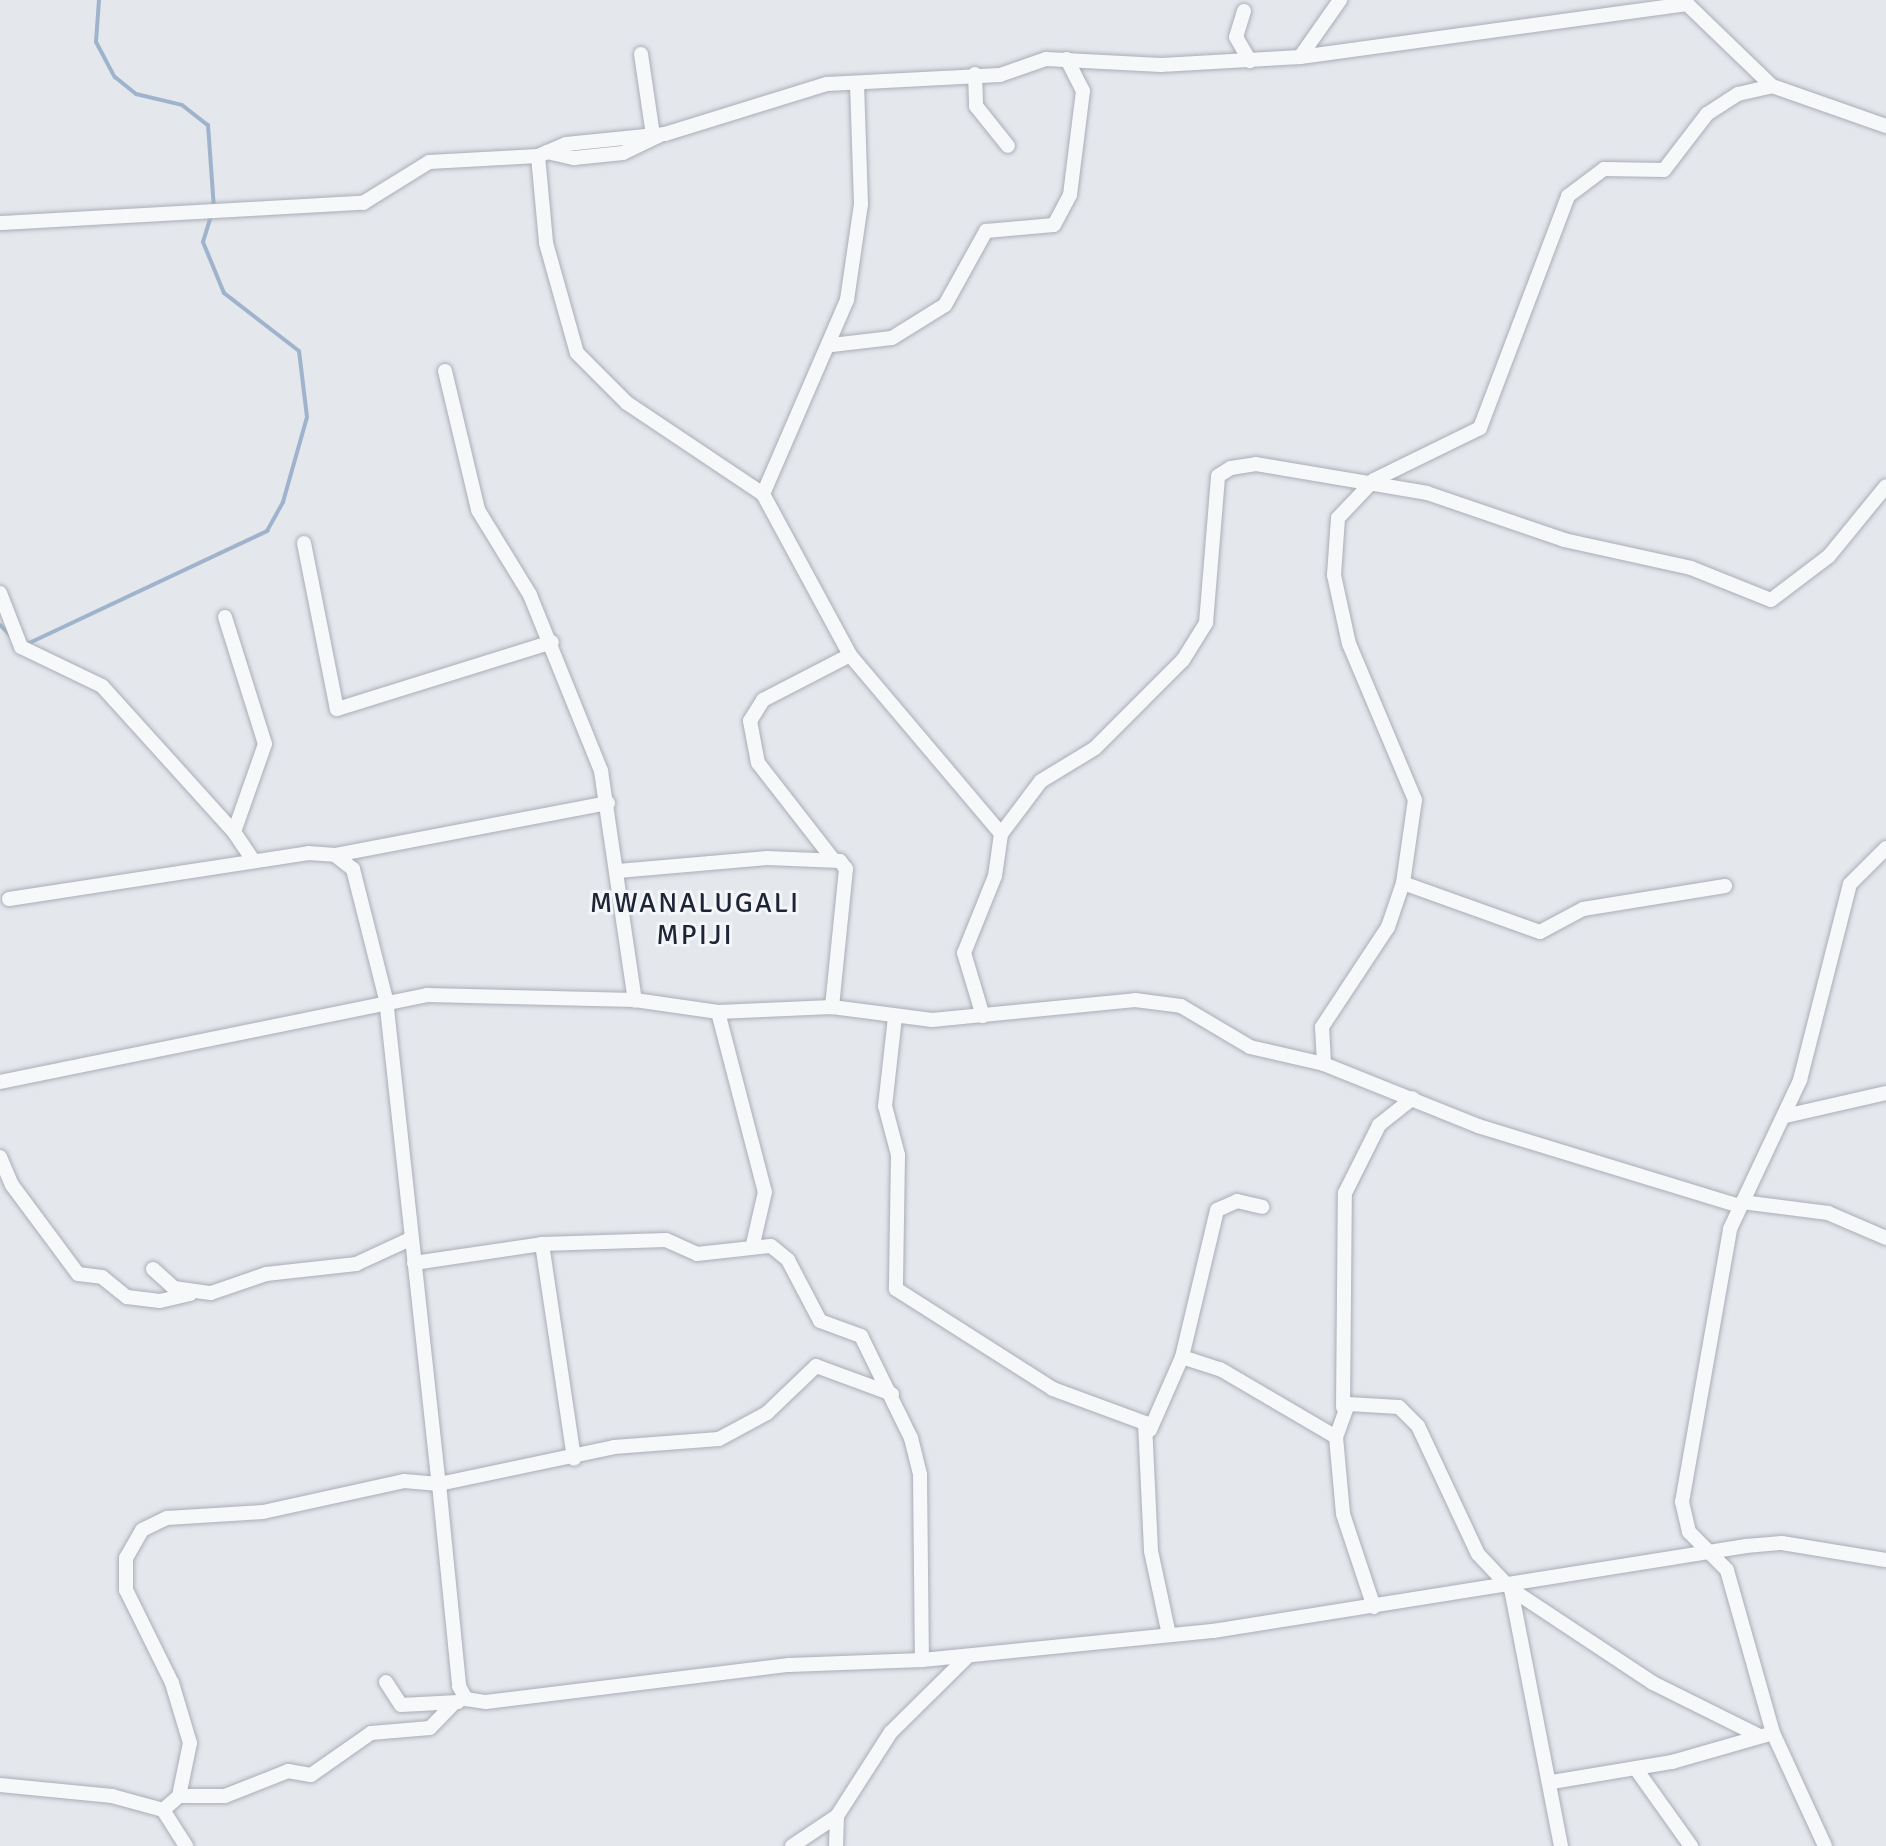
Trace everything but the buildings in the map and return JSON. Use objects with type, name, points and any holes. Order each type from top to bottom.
[{"type":"street","points":[[1300,57],[1340,0]]},
{"type":"street","points":[[0,223],[363,203],[429,162],[542,154],[574,158],[623,153],[656,135],[813,87],[975,74],[1067,59],[1250,61],[1300,57],[1687,2],[1772,86],[1886,126]]},
{"type":"street","points":[[1244,11],[1236,37],[1250,61]]},
{"type":"street","points":[[641,54],[656,135]]},
{"type":"street","points":[[832,345],[892,338],[945,305],[986,231],[1054,225],[1070,195],[1083,91],[1067,59]]},
{"type":"street","points":[[975,74],[976,106],[1008,146]]},
{"type":"street","points":[[763,494],[772,459],[832,345],[858,249],[857,85]]},
{"type":"street","points":[[1324,1064],[1322,1027],[1388,927],[1403,883],[1415,800],[1358,670],[1334,575],[1338,518],[1374,480],[1480,428],[1559,211],[1576,188],[1604,169],[1664,170],[1707,114],[1738,94],[1772,86]]},
{"type":"street","points":[[542,154],[546,243],[577,353],[618,396],[763,494],[850,655],[1001,834]]},
{"type":"street","points":[[445,371],[478,510],[552,642],[608,803],[635,1000]]},
{"type":"street","points":[[983,1016],[964,953],[995,876],[1001,834],[1041,781],[1095,748],[1191,648],[1206,623],[1218,476],[1256,464],[1374,480],[1564,540],[1691,568],[1771,600],[1829,556],[1886,486]]},
{"type":"street","points":[[304,543],[337,709],[552,642]]},
{"type":"street","points":[[0,593],[21,647],[102,686],[234,832],[252,859]]},
{"type":"street","points":[[225,617],[265,744],[234,832]]},
{"type":"street","points":[[832,1007],[846,869],[832,858],[769,782],[750,721],[763,700],[850,655]]},
{"type":"street","points":[[9,899],[252,859],[335,855],[608,803]]},
{"type":"street","points":[[1825,1846],[1766,1735],[1727,1570],[1689,1532],[1682,1502],[1741,1204],[1785,1116],[1850,884],[1886,848]]},
{"type":"street","points":[[335,855],[357,875],[386,999],[460,1702]]},
{"type":"street","points":[[618,871],[832,858]]},
{"type":"street","points":[[1403,883],[1540,932],[1583,909],[1725,886]]},
{"type":"street","points":[[0,1082],[386,999],[635,1000],[718,1012],[832,1007],[895,1017],[983,1016],[1085,1002],[1181,1006],[1250,1047],[1324,1064],[1478,1126],[1741,1204],[1828,1213],[1886,1238]]},
{"type":"street","points":[[718,1012],[765,1192],[753,1244]]},
{"type":"street","points":[[895,1017],[885,1106],[898,1155],[896,1289],[1053,1389],[1150,1430]]},
{"type":"street","points":[[1785,1116],[1886,1093]]},
{"type":"street","points":[[1374,1607],[1343,1514],[1336,1437],[1343,1407],[1338,1316],[1345,1193],[1379,1125],[1413,1098]]},
{"type":"street","points":[[0,1157],[12,1185],[82,1277],[102,1277],[120,1295],[147,1301],[190,1294],[266,1274],[335,1270],[410,1239]]},
{"type":"street","points":[[1169,1635],[1151,1551],[1150,1430],[1182,1357],[1217,1210],[1237,1201],[1262,1207]]},
{"type":"street","points":[[414,1263],[542,1244],[666,1240],[697,1254],[753,1244],[771,1246],[788,1260],[820,1321],[861,1336],[892,1394],[920,1475],[922,1660]]},
{"type":"street","points":[[542,1244],[574,1459]]},
{"type":"street","points":[[153,1269],[190,1294]]},
{"type":"street","points":[[1182,1357],[1220,1369],[1336,1437]]},
{"type":"street","points":[[163,1810],[179,1796],[190,1743],[172,1683],[126,1590],[126,1558],[142,1530],[167,1518],[263,1512],[404,1481],[439,1484],[646,1442],[719,1439],[757,1421],[816,1366],[892,1394]]},
{"type":"street","points":[[1343,1407],[1387,1404],[1409,1415],[1478,1554],[1511,1589],[1653,1683],[1766,1735]]},
{"type":"street","points":[[386,1682],[401,1705],[460,1702],[672,1684],[789,1665],[922,1660],[1169,1635],[1511,1589],[1706,1552],[1782,1543],[1886,1560]]},
{"type":"street","points":[[1511,1589],[1552,1782],[1561,1846]]},
{"type":"street","points":[[792,1846],[837,1816],[912,1705],[968,1656]]},
{"type":"street","points":[[179,1796],[225,1796],[288,1771],[311,1775],[371,1733],[430,1728],[460,1702]]},
{"type":"street","points":[[1552,1782],[1636,1769],[1766,1735]]},
{"type":"street","points":[[1636,1769],[1691,1846]]},
{"type":"street","points":[[0,1785],[112,1796],[163,1810],[186,1846]]},
{"type":"street","points":[[836,1846],[837,1816]]},
{"type":"waterway","points":[[99,0],[96,42],[115,77],[136,94],[182,105],[208,125],[214,208]]},
{"type":"waterway","points":[[25,645],[267,531],[283,502],[307,417],[299,351],[224,293],[203,242],[211,216]]},
{"type":"waterway","points":[[0,625],[10,635]]},
{"type":"district","name":"MWANALUGALI MPIJI","points":[[695,919]]}]
